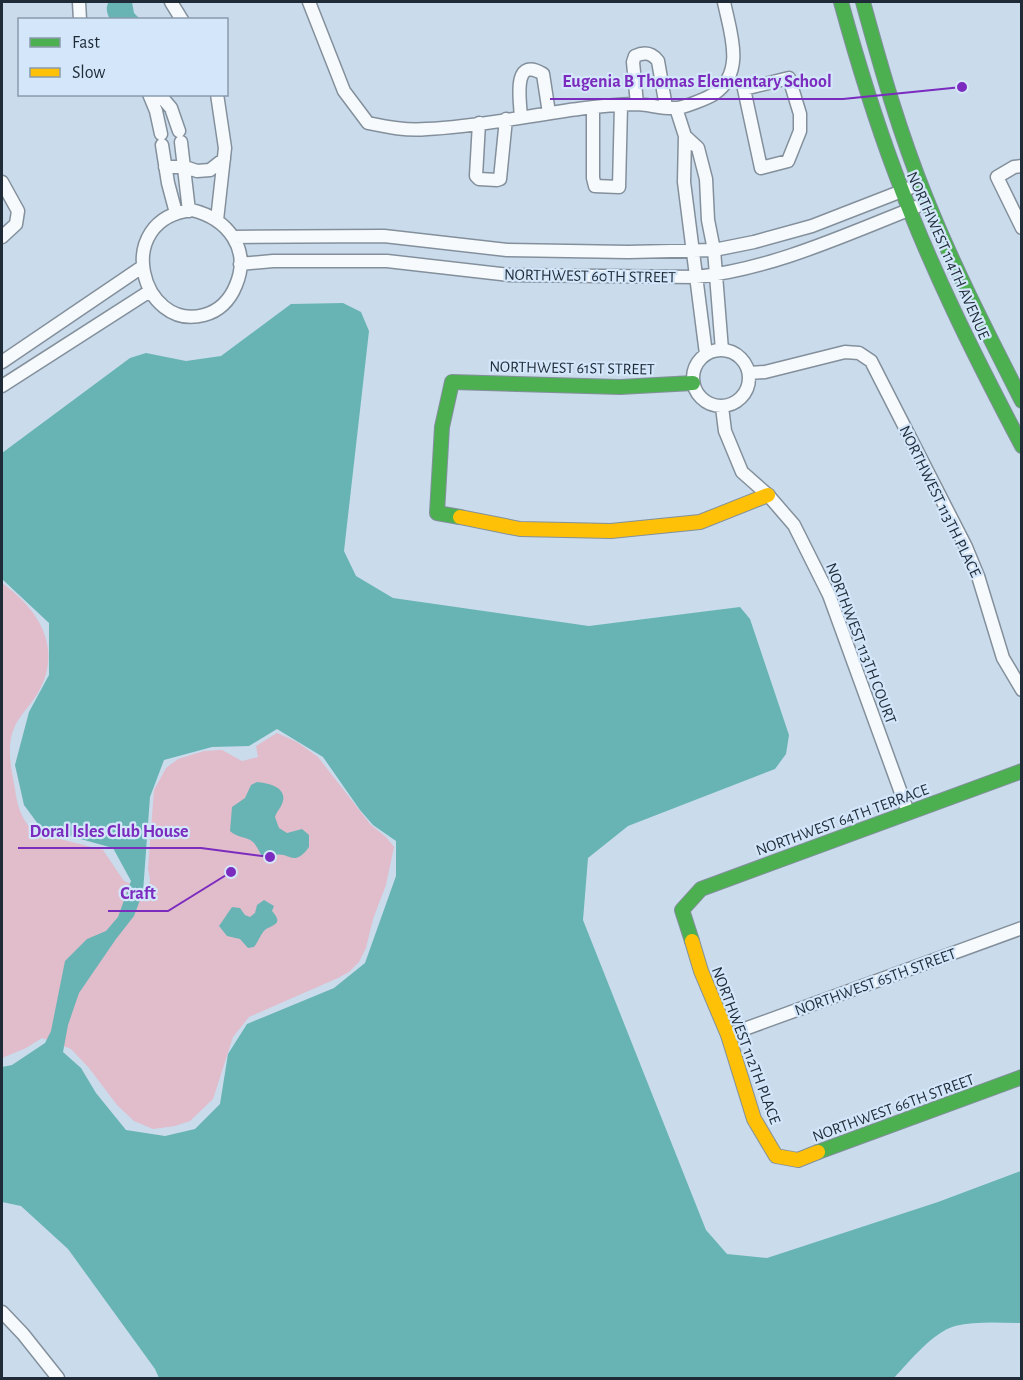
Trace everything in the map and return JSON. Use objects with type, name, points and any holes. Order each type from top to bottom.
[{"type":"street","points":[[79,2],[80,18]]},
{"type":"street","points":[[171,2],[181,18]]},
{"type":"street","points":[[309,2],[344,91],[368,123],[392,128],[424,130],[621,105],[637,104],[671,108],[714,94],[724,85],[733,70],[734,52],[723,2]]},
{"type":"street","name":"NORTHWEST 114TH AVENUE","points":[[841,2],[861,74],[908,210],[956,317],[1022,446]]},
{"type":"street","name":"NORTHWEST 114TH AVENUE","points":[[864,2],[883,72],[928,202],[970,297],[1022,401]]},
{"type":"street","points":[[637,104],[634,56],[647,52],[658,61],[671,108],[685,136],[698,148],[706,179],[708,220],[714,250],[722,350]]},
{"type":"street","points":[[521,117],[518,87],[524,72],[530,70],[538,70],[543,74],[549,113]]},
{"type":"street","points":[[724,85],[744,89],[789,78],[800,114],[800,131],[788,161],[761,168],[744,89]]},
{"type":"street","points":[[150,96],[156,111],[162,139],[165,167],[182,212]]},
{"type":"street","points":[[161,96],[171,108],[180,136],[185,167],[182,212]]},
{"type":"street","points":[[217,96],[225,148],[217,220]]},
{"type":"street","points":[[593,108],[595,186],[619,187],[621,105]]},
{"type":"street","points":[[479,123],[476,176],[479,179],[497,180],[500,179],[506,119]]},
{"type":"street","points":[[685,136],[684,182],[705,354]]},
{"type":"street","points":[[886,149],[903,159],[912,160]]},
{"type":"street","points":[[165,167],[185,167],[197,171],[210,170],[224,159]]},
{"type":"street","points":[[1022,166],[1014,167],[997,177],[1022,228]]},
{"type":"street","points":[[2,182],[18,211],[16,224],[2,237]]},
{"type":"street","name":"NORTHWEST 60TH STREET","points":[[233,237],[384,236],[507,250],[693,252],[754,242],[795,230],[921,184]]},
{"type":"street","name":"NORTHWEST 60TH STREET","points":[[240,264],[273,261],[387,261],[510,275],[696,277],[716,275],[786,257],[928,202]]},
{"type":"street","points":[[182,212],[209,214],[217,220],[233,237],[240,264],[238,279],[232,294],[221,307],[210,314],[198,317],[185,316],[168,310],[150,291],[142,267],[146,242],[153,230],[164,219],[182,212]]},
{"type":"street","points":[[795,230],[802,251]]},
{"type":"street","points":[[2,362],[142,267]]},
{"type":"street","points":[[2,386],[150,291]]},
{"type":"street","points":[[722,350],[740,357],[746,364],[749,382],[746,392],[740,399],[732,405],[722,407],[714,406],[700,398],[693,383],[695,366],[705,354],[722,350]]},
{"type":"street","name":"NORTHWEST 113TH PLACE","points":[[749,373],[765,372],[845,352],[859,353],[871,361],[966,547],[978,576],[1003,657],[1022,690]]},
{"type":"street","name":"NORTHWEST 61ST STREET","points":[[693,383],[621,387],[452,382],[442,428],[436,513],[520,529],[611,531],[700,522],[768,495]]},
{"type":"street","name":"NORTHWEST 113TH COURT","points":[[722,407],[725,431],[742,472],[768,495],[794,525],[829,595],[908,812]]},
{"type":"street","name":"NORTHWEST 64TH TERRACE","points":[[682,910],[701,889],[1022,771]]},
{"type":"street","name":"NORTHWEST 112TH PLACE","points":[[682,910],[700,971],[728,1035],[754,1119],[776,1156]]},
{"type":"street","name":"NORTHWEST 65TH STREET","points":[[728,1035],[1022,928]]},
{"type":"street","name":"NORTHWEST 66TH STREET","points":[[776,1156],[798,1160],[1022,1077]]},
{"type":"street","points":[[2,1312],[58,1378]]},
{"type":"shaded area","points":[[109,2],[132,2],[134,13],[139,18],[110,18],[107,6]]},
{"type":"shaded area","points":[[343,303],[361,312],[369,331],[344,551],[356,576],[393,598],[589,626],[740,607],[750,619],[789,735],[786,754],[775,769],[628,826],[588,858],[583,920],[706,1230],[727,1254],[767,1258],[938,1202],[1021,1171],[1021,1323],[971,1323],[947,1329],[922,1348],[894,1378],[159,1378],[155,1369],[68,1249],[21,1206],[2,1202],[2,1067],[12,1065],[45,1043],[51,1031],[65,961],[87,939],[106,931],[118,917],[131,881],[113,848],[41,828],[24,805],[15,765],[29,712],[49,675],[49,623],[2,579],[2,453],[130,358],[146,353],[186,361],[221,356],[291,304]],"holes":[[[277,729],[323,757],[373,825],[396,841],[396,876],[365,963],[334,988],[247,1024],[228,1054],[220,1104],[195,1129],[165,1136],[126,1130],[96,1093],[81,1068],[63,1052],[68,1025],[79,993],[134,916],[143,892],[150,797],[164,760],[212,747],[249,746]]]},
{"type":"shaded area","points":[[2,583],[28,606],[44,633],[48,648],[48,663],[44,679],[36,696],[17,723],[10,747],[11,769],[18,806],[25,821],[33,830],[103,850],[124,881],[148,891],[154,790],[166,768],[178,759],[204,751],[222,750],[242,761],[258,757],[256,746],[277,733],[297,742],[318,757],[371,825],[394,847],[386,885],[373,919],[366,948],[359,962],[349,972],[338,978],[249,1017],[233,1037],[213,1099],[190,1121],[153,1129],[134,1121],[117,1105],[89,1068],[71,1049],[42,1038],[2,1058]]},
{"type":"shaded area","points":[[257,782],[276,787],[283,794],[282,804],[275,817],[279,828],[287,833],[302,829],[309,835],[309,847],[299,857],[275,855],[266,859],[253,842],[230,831],[232,807],[245,798],[251,785]]},
{"type":"shaded area","points":[[264,900],[274,906],[272,911],[277,921],[264,931],[254,947],[248,948],[240,939],[227,936],[219,926],[232,907],[240,908],[245,915],[250,917],[255,913],[257,905]]},
{"type":"traffic: fast","points":[[841,2],[887,151],[923,242],[954,311],[1022,446]]},
{"type":"traffic: fast","points":[[863,2],[892,101],[926,198],[984,326],[1022,401]]},
{"type":"traffic: fast","points":[[460,517],[437,513],[442,427],[452,382],[620,387],[693,383]]},
{"type":"traffic: fast","points":[[692,941],[682,910],[701,889],[1022,771]]},
{"type":"traffic: fast","points":[[818,1152],[1022,1077]]},
{"type":"traffic: slow","points":[[460,517],[520,529],[611,531],[700,522],[768,495]]},
{"type":"traffic: slow","points":[[692,941],[701,971],[728,1035],[754,1119],[776,1156],[798,1160],[818,1152]]},
{"type":"place","name":"Eugenia B Thomas Elementary School","points":[[962,87]]},
{"type":"place","name":"Doral Isles Club House","points":[[270,857]]},
{"type":"place","name":"Craft","points":[[231,872]]}]
